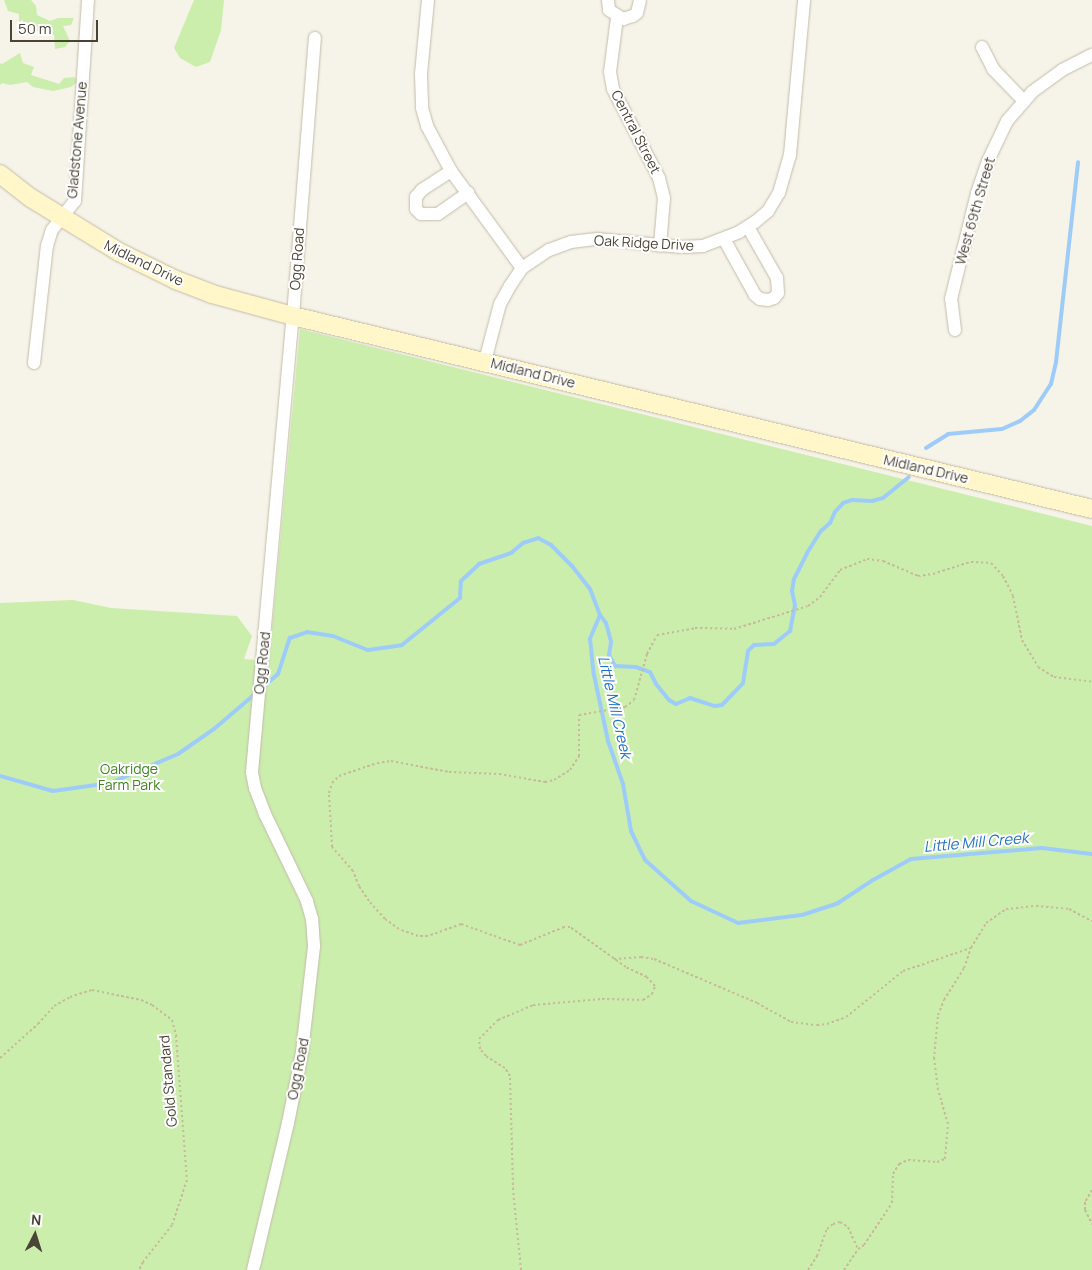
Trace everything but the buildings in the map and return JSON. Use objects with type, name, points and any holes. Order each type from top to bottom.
[{"type":"main road","name":"Midland Drive","points":[[0,174],[62,218],[119,252],[176,280],[212,294],[293,316],[1092,509]]},
{"type":"street","name":"Gladstone Avenue","points":[[34,363],[47,246],[52,230],[75,201],[88,0]]},
{"type":"street","points":[[428,0],[421,74],[422,108],[434,143],[522,268]]},
{"type":"street","points":[[608,0],[609,10],[617,18],[623,19],[633,16],[640,8],[640,0]]},
{"type":"street","name":"Oak Ridge Drive","points":[[485,362],[500,304],[522,268],[549,250],[571,242],[617,240],[660,246],[702,246],[724,239],[748,227],[768,210],[779,193],[786,176],[790,155],[804,0]]},
{"type":"street","name":"Central Street","points":[[617,18],[610,72],[612,89],[659,178],[664,198],[660,246]]},
{"type":"street","name":"Ogg Road","points":[[252,1270],[288,1123],[302,1052],[314,946],[312,919],[307,901],[265,814],[255,788],[252,772],[293,316],[315,38]]},
{"type":"street","points":[[982,47],[993,69],[1024,101]]},
{"type":"street","name":"West 69th Street","points":[[955,330],[951,299],[988,161],[1007,122],[1032,92],[1062,70],[1092,55]]},
{"type":"street","points":[[452,171],[422,190],[416,197],[416,209],[421,214],[438,214],[468,193]]},
{"type":"street","points":[[724,239],[755,295],[760,299],[768,300],[774,298],[778,293],[778,278],[748,227]]},
{"type":"path","points":[[521,1270],[513,1190],[510,1076],[505,1068],[486,1056],[480,1049],[479,1039],[498,1020],[533,1006],[602,999],[643,1000],[652,994],[655,986],[651,981],[614,959],[570,927],[564,927],[520,945],[461,924],[428,936],[409,934],[385,919],[369,901],[359,886],[353,872],[332,847],[329,793],[332,783],[347,772],[391,761],[449,772],[499,774],[545,782],[562,776],[576,765],[580,748],[577,720],[579,715],[630,705],[634,700],[652,640],[662,633],[695,628],[734,629],[808,606],[820,597],[840,570],[867,559],[883,561],[918,576],[933,574],[972,562],[991,563],[1003,576],[1013,596],[1022,640],[1038,667],[1054,677],[1092,682]]},
{"type":"path","points":[[844,1270],[858,1249],[864,1245],[892,1203],[893,1174],[898,1164],[908,1160],[937,1162],[945,1159],[948,1124],[935,1074],[935,1036],[944,1000],[964,968],[971,948],[986,923],[995,914],[1006,909],[1036,906],[1060,906],[1092,921]]},
{"type":"path","points":[[614,959],[641,957],[654,959],[756,1003],[791,1022],[817,1025],[827,1024],[846,1017],[904,971],[971,948]]},
{"type":"path","name":"Gold Standard","points":[[0,1058],[38,1024],[54,1006],[70,997],[92,990],[141,1000],[152,1005],[172,1020],[176,1035],[187,1180],[172,1225],[143,1262],[139,1270]]},
{"type":"path","points":[[1092,1190],[1085,1202],[1085,1210],[1092,1224]]},
{"type":"path","points":[[808,1270],[817,1256],[827,1229],[833,1224],[840,1222],[848,1226],[858,1249]]},
{"type":"green space","points":[[4,0],[31,0],[36,6],[37,15],[50,21],[58,18],[74,18],[71,25],[63,26],[70,41],[65,47],[55,49],[54,35],[36,31],[34,23],[26,25],[19,21],[19,14],[8,11]]},
{"type":"green space","points":[[194,0],[224,0],[221,30],[210,62],[196,67],[180,58],[174,48]]},
{"type":"green space","points":[[20,53],[23,63],[34,67],[31,75],[59,84],[64,78],[74,77],[78,81],[71,87],[53,91],[33,87],[27,82],[10,85],[2,83],[0,85],[0,63],[2,64]]},
{"type":"green space","name":"Oakridge Farm Park","points":[[300,329],[1092,526],[1092,1270],[0,1270],[0,603],[73,600],[111,608],[237,616],[252,636],[244,659],[269,661]]},
{"type":"waterway","points":[[926,448],[948,434],[1002,429],[1020,421],[1034,410],[1051,384],[1056,362],[1078,162]]},
{"type":"waterway","points":[[600,615],[606,623],[611,642],[609,655],[615,666],[636,667],[650,672],[656,684],[669,700],[676,704],[690,698],[715,706],[722,705],[743,683],[748,651],[754,645],[774,644],[790,631],[795,605],[792,591],[794,579],[807,553],[821,531],[830,523],[835,512],[843,503],[852,500],[872,501],[883,498],[909,477]]},
{"type":"waterway","name":"Little Mill Creek","points":[[263,687],[278,674],[290,638],[307,632],[333,636],[368,650],[402,645],[460,598],[461,581],[479,564],[511,553],[523,543],[538,538],[551,545],[572,566],[590,589],[600,615],[590,639],[594,675],[608,741],[623,784],[631,831],[645,860],[691,901],[738,923],[802,915],[838,903],[873,880],[911,859],[1042,848],[1092,854]]},
{"type":"waterway","name":"Little Mill Creek","points":[[0,776],[53,791],[110,783],[178,754],[214,729],[256,693]]}]
